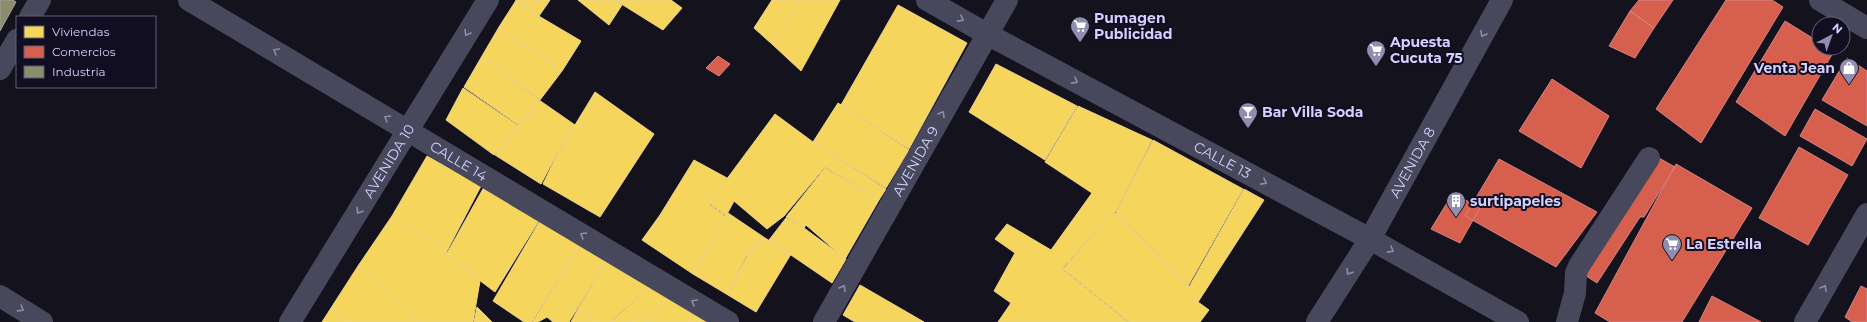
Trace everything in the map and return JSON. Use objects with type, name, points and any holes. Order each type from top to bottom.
[{"type":"street","points":[[31,16],[40,0]]},
{"type":"street","name":"CALLE 14","points":[[189,0],[728,322]]},
{"type":"street","name":"AVENIDA 10","points":[[290,322],[488,0]]},
{"type":"street","name":"CALLE 13","points":[[927,0],[1370,239],[1518,322]]},
{"type":"street","name":"AVENIDA 9","points":[[824,322],[1007,0]]},
{"type":"street","name":"AVENIDA 8","points":[[1317,322],[1370,239],[1502,0]]},
{"type":"street","points":[[1820,0],[1867,28]]},
{"type":"street","points":[[0,69],[16,42]]},
{"type":"street","points":[[1566,322],[1575,292],[1576,273],[1579,266],[1649,158]]},
{"type":"street","points":[[1805,322],[1867,214]]},
{"type":"street","points":[[0,296],[42,322]]},
{"type":"building: Viviendas","points":[[516,0],[550,0],[539,16],[515,2]]},
{"type":"building: Viviendas","points":[[578,0],[614,0],[622,5],[609,25]]},
{"type":"building: Viviendas","points":[[615,0],[671,0],[682,8],[663,30]]},
{"type":"building: Viviendas","points":[[772,0],[801,0],[773,45],[754,28]]},
{"type":"building: Viviendas","points":[[801,0],[840,0],[801,71],[773,45]]},
{"type":"building: Viviendas","points":[[515,2],[581,41],[562,71],[499,27]]},
{"type":"building: Viviendas","points":[[898,5],[967,43],[909,149],[841,105]]},
{"type":"building: Viviendas","points":[[499,27],[562,71],[540,100],[482,56]]},
{"type":"building: Viviendas","points":[[482,56],[539,100],[520,126],[464,87]]},
{"type":"building: Viviendas","points":[[996,64],[1077,106],[1045,160],[969,112]]},
{"type":"building: Viviendas","points":[[463,88],[520,127],[494,155],[446,120]]},
{"type":"building: Viviendas","points":[[595,92],[654,134],[600,217],[543,184],[558,153]]},
{"type":"building: Viviendas","points":[[539,100],[575,125],[558,152],[541,184],[495,155]]},
{"type":"building: Viviendas","points":[[838,103],[909,150],[886,188],[813,142]]},
{"type":"building: Viviendas","points":[[1078,106],[1152,140],[1116,212],[1113,211],[1062,269],[1128,322],[998,322],[1011,303],[994,291],[1015,253],[995,239],[1007,224],[1051,250],[1092,193],[1045,162]]},
{"type":"building: Viviendas","points":[[775,114],[813,142],[886,189],[879,200],[825,167],[784,216],[767,229],[734,201],[726,216],[709,203]]},
{"type":"building: Viviendas","points":[[1153,140],[1243,189],[1188,286],[1116,213]]},
{"type":"building: Viviendas","points":[[427,156],[481,186],[447,251],[392,216]]},
{"type":"building: Viviendas","points":[[694,160],[727,178],[709,204],[726,217],[693,274],[642,240],[660,215]]},
{"type":"building: Viviendas","points":[[825,168],[879,200],[845,259],[806,225],[804,228],[786,217]]},
{"type":"building: Viviendas","points":[[484,187],[540,219],[495,292],[446,255]]},
{"type":"building: Viviendas","points":[[1244,189],[1264,200],[1198,302],[1209,310],[1200,322],[1129,322],[1063,269],[1113,211],[1189,287]]},
{"type":"building: Viviendas","points":[[728,213],[765,238],[746,256],[728,295],[693,274]]},
{"type":"building: Viviendas","points":[[392,216],[447,251],[446,255],[480,281],[473,322],[421,322],[358,266]]},
{"type":"building: Viviendas","points":[[786,218],[804,228],[846,259],[832,283],[769,240]]},
{"type":"building: Viviendas","points":[[541,219],[581,242],[532,322],[524,322],[493,301]]},
{"type":"building: Viviendas","points":[[765,238],[791,254],[756,312],[728,295],[747,256]]},
{"type":"building: Viviendas","points":[[581,242],[608,258],[569,322],[553,322],[547,317],[538,322],[533,322]]},
{"type":"building: Viviendas","points":[[608,258],[650,285],[611,322],[596,322],[578,309]]},
{"type":"building: Viviendas","points":[[358,266],[421,322],[347,322],[331,308]]},
{"type":"building: Viviendas","points":[[650,285],[669,295],[649,322],[641,315],[632,322],[612,322]]},
{"type":"building: Viviendas","points":[[860,285],[924,322],[855,322],[843,315]]},
{"type":"building: Viviendas","points":[[669,295],[696,312],[690,322],[649,322]]},
{"type":"building: Viviendas","points":[[477,307],[492,322],[474,322]]},
{"type":"building: Viviendas","points":[[331,308],[347,322],[322,322]]},
{"type":"building: Viviendas","points":[[578,309],[596,322],[571,322]]},
{"type":"building: Viviendas","points":[[696,312],[709,322],[690,322]]},
{"type":"building: Viviendas","points":[[641,315],[648,322],[632,322]]},
{"type":"building: Comercios","points":[[1639,0],[1673,0],[1654,28],[1630,11]]},
{"type":"building: Comercios","points":[[1726,0],[1772,0],[1783,7],[1701,143],[1656,109]]},
{"type":"building: Comercios","points":[[1630,11],[1654,28],[1635,58],[1609,46]]},
{"type":"building: Comercios","points":[[1785,21],[1811,37],[1811,56],[1831,56],[1785,136],[1736,102]]},
{"type":"building: Comercios","points":[[718,56],[730,64],[719,76],[706,68]]},
{"type":"building: Comercios","name":"Venta Jean","points":[[1847,58],[1867,71],[1867,126],[1822,100]]},
{"type":"building: Comercios","points":[[1552,79],[1609,116],[1581,168],[1519,131]]},
{"type":"building: Comercios","points":[[1815,109],[1867,139],[1852,166],[1800,136]]},
{"type":"building: Comercios","points":[[1799,147],[1848,175],[1808,245],[1759,218]]},
{"type":"building: Comercios","points":[[1659,158],[1675,167],[1644,217],[1640,217],[1597,283],[1580,272]]},
{"type":"building: Comercios","points":[[1499,159],[1597,212],[1556,267],[1465,216]]},
{"type":"building: Comercios","name":"La Estrella","points":[[1676,164],[1752,208],[1682,322],[1610,322],[1595,313]]},
{"type":"building: Comercios","name":"surtipapeles","points":[[1453,193],[1480,208],[1460,243],[1431,229]]},
{"type":"building: Comercios","points":[[1861,286],[1867,289],[1867,322],[1852,322],[1845,317]]},
{"type":"building: Comercios","points":[[1712,296],[1761,322],[1699,322]]},
{"type":"building: Industria","points":[[0,0],[13,0],[16,2],[0,31]]},
{"type":"place","name":"Pumagen Publicidad","points":[[1080,43]]},
{"type":"place","name":"Apuesta Cucuta 75","points":[[1376,67]]},
{"type":"place","name":"Venta Jean","points":[[1849,85]]},
{"type":"place","name":"Bar Villa Soda","points":[[1248,129]]},
{"type":"place","name":"surtipapeles","points":[[1456,218]]},
{"type":"place","name":"La Estrella","points":[[1672,261]]}]
